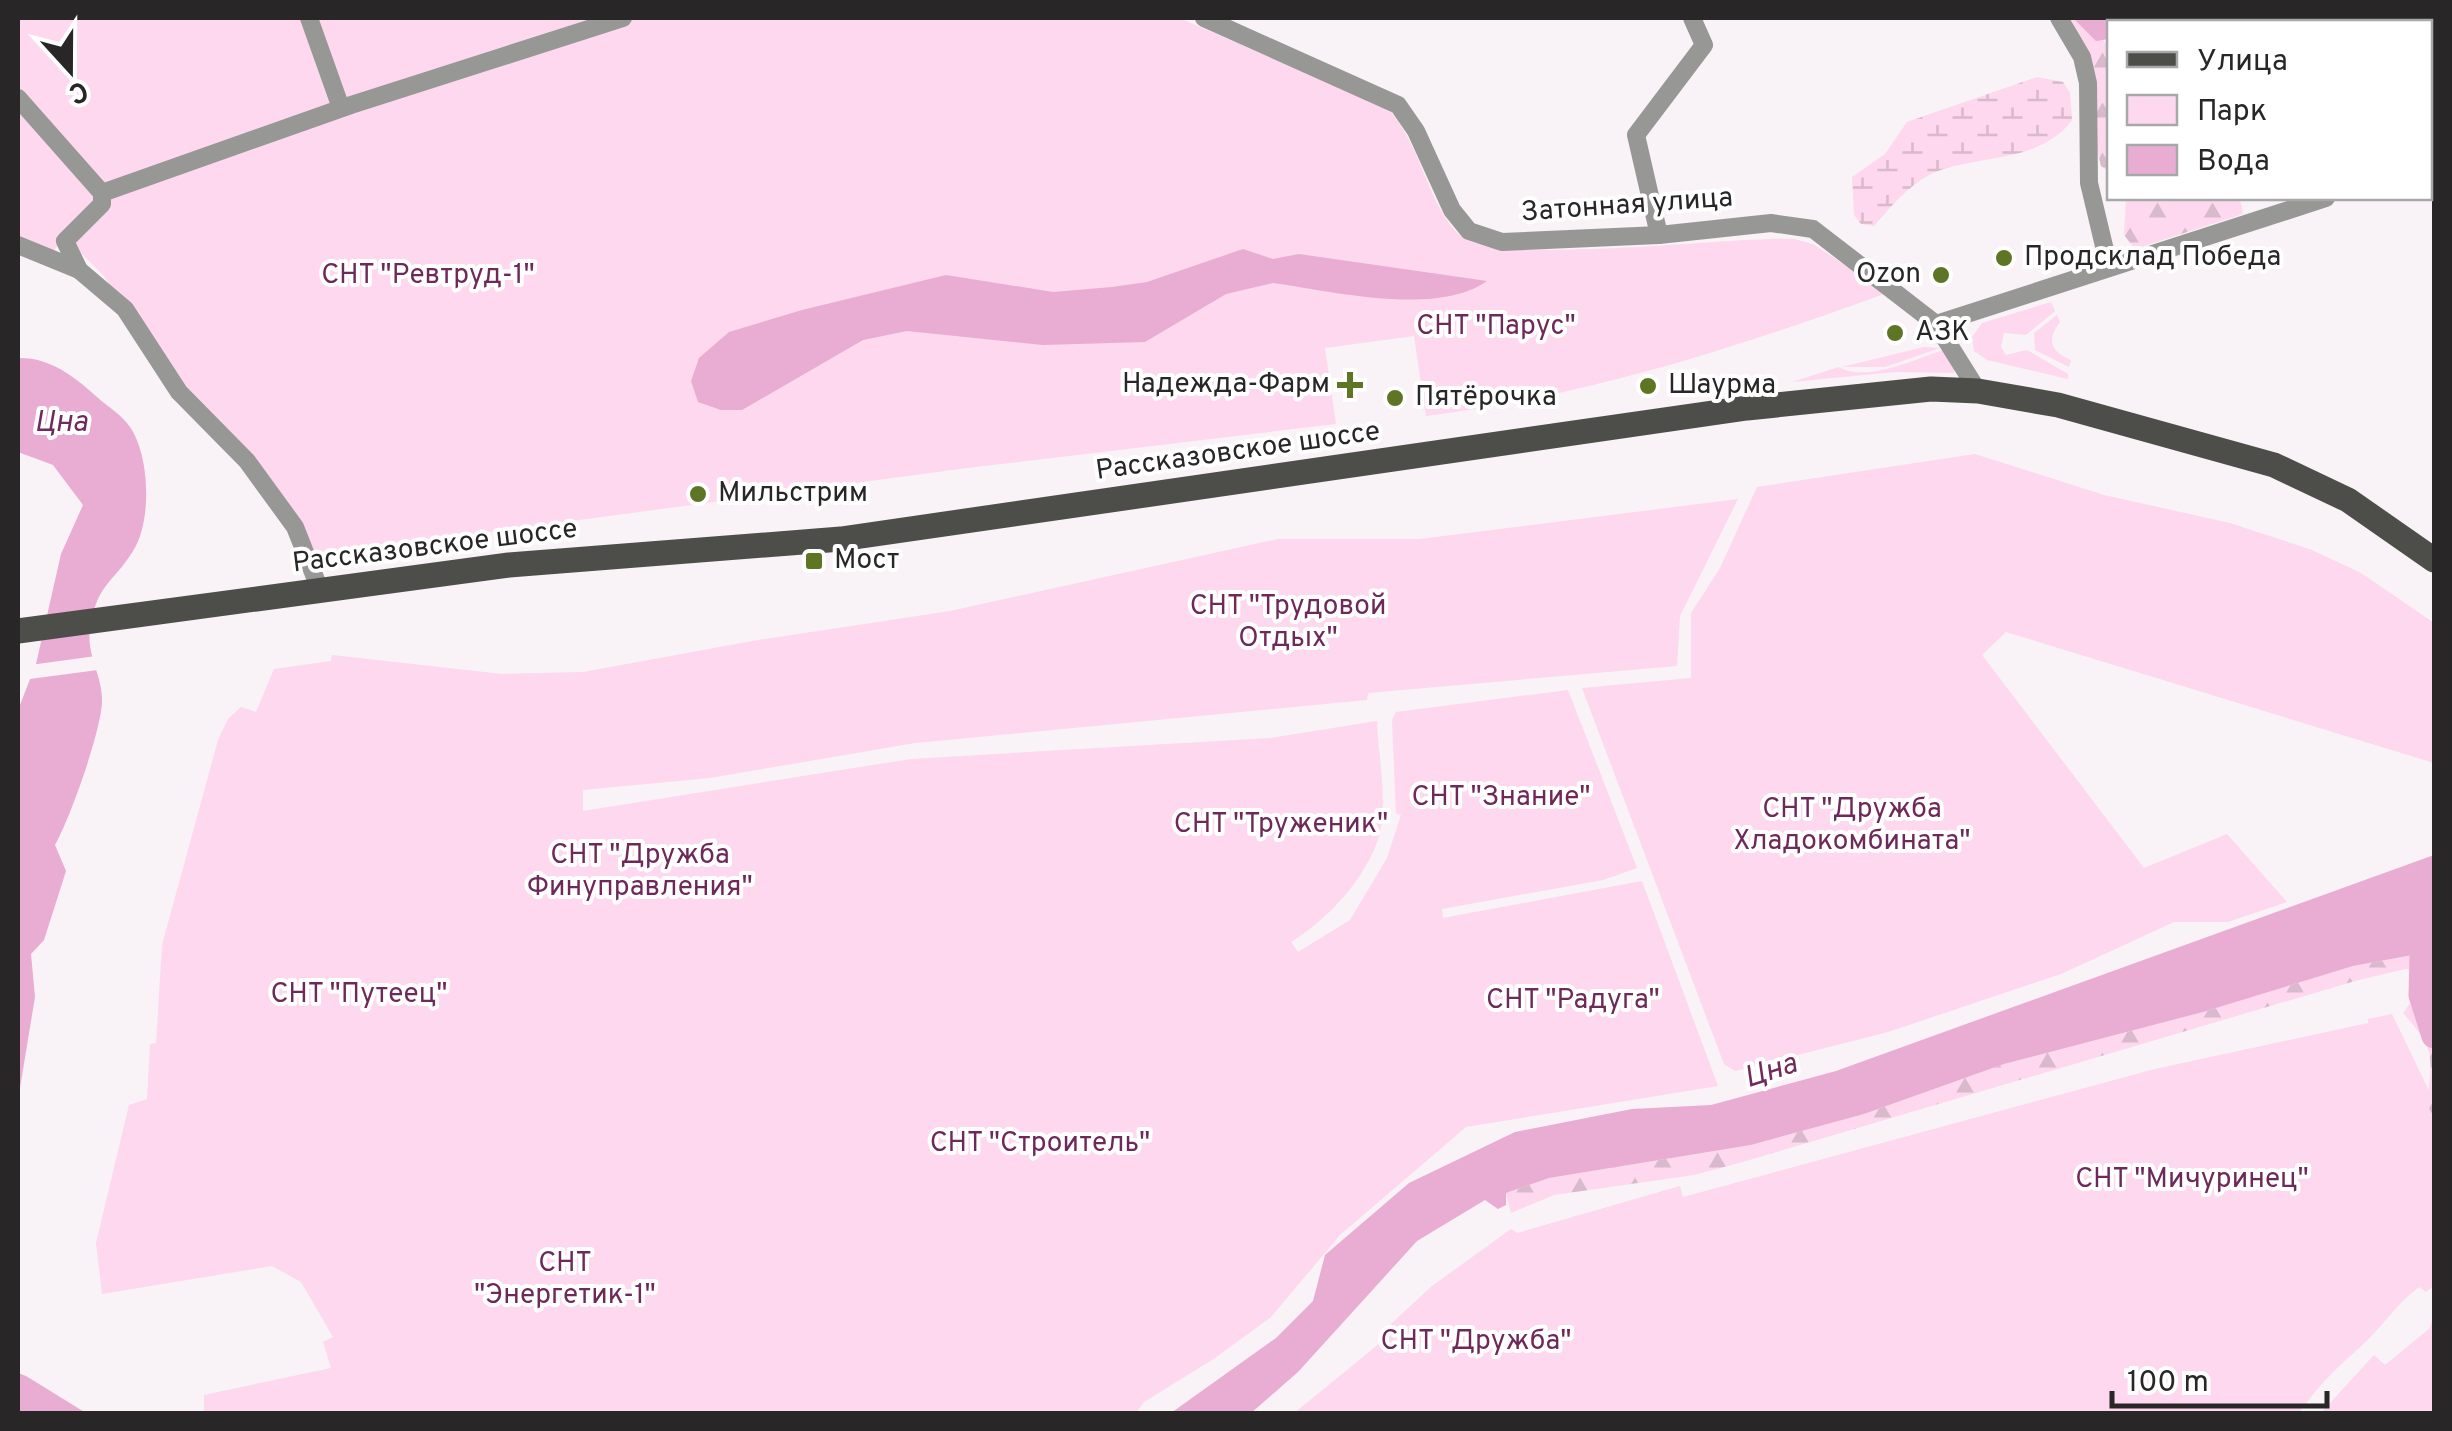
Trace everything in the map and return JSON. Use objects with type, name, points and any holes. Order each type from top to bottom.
[{"type":"main road","name":"Рассказовское шоссе","points":[[18,632],[509,564],[841,540],[1889,390],[1978,392],[2092,414],[2274,466],[2348,500],[2434,560]]},
{"type":"street","points":[[309,18],[341,108]]},
{"type":"street","points":[[102,193],[341,108],[623,18]]},
{"type":"street","name":"Затонная улица","points":[[1204,18],[1398,105],[1416,131],[1452,210],[1470,231],[1502,242],[1659,236],[1770,223],[1813,229],[1936,324]]},
{"type":"street","points":[[1659,236],[1636,134],[1704,45],[1692,18]]},
{"type":"street","points":[[2059,18],[2082,58],[2088,82],[2089,183],[2109,267]]},
{"type":"street","points":[[18,98],[102,193],[102,204],[65,241],[79,270]]},
{"type":"street","points":[[1978,392],[1936,324],[2320,200]]},
{"type":"street","points":[[18,245],[79,270],[125,309],[179,392],[247,461],[301,537],[320,590]]},
{"type":"green space","name":"СНТ \"Ревтруд-1\"","points":[[18,18],[1179,18],[1385,106],[1408,138],[1450,224],[1461,236],[1483,245],[1566,250],[1794,239],[1813,244],[1887,293],[1660,368],[1486,407],[1426,416],[1414,336],[1325,348],[1336,424],[967,468],[318,555],[232,446],[179,392],[104,276],[66,238],[45,259],[18,247]]},
{"type":"green space","points":[[2063,18],[2084,18],[2107,45],[2107,170],[2101,166]]},
{"type":"green space","points":[[2278,18],[2280,20],[2152,20]]},
{"type":"green space","points":[[2323,18],[2419,18],[2412,20]]},
{"type":"green space","points":[[2037,77],[2063,82],[2070,93],[2072,120],[2058,134],[2025,151],[1931,174],[1907,190],[1874,226],[1861,224],[1854,215],[1852,177],[1885,154],[1907,122]]},
{"type":"green space","points":[[2126,200],[2240,200],[2243,214],[2135,249],[2124,235]]},
{"type":"green space","points":[[2051,302],[2055,311],[2026,335],[2004,333],[2001,347],[2006,355],[2027,350],[2068,374],[2068,379],[1987,360],[1974,351],[1972,337],[1982,323]]},
{"type":"green space","points":[[2057,315],[2060,322],[2053,334],[2053,345],[2071,360],[2069,367],[2035,350],[2034,333]]},
{"type":"green space","points":[[1924,347],[1940,348],[1885,367],[1842,367]]},
{"type":"green space","points":[[1943,350],[1954,364],[1954,373],[1895,372],[1792,382],[1839,367],[1877,371]]},
{"type":"green space","name":"СНТ \"Дружба Хладокомбината\"","points":[[1975,454],[2104,495],[2230,523],[2312,550],[2361,573],[2434,623],[2434,763],[2006,632],[1982,655],[2144,868],[2227,834],[2287,902],[2228,922],[2174,922],[2061,974],[1888,1032],[1735,1071],[1724,1064],[1582,688],[1691,678],[1691,613],[1720,568],[1757,487]]},
{"type":"green space","points":[[1738,499],[1680,616],[1677,666],[1368,693],[1367,700],[915,743],[710,778],[583,790],[583,811],[911,759],[1270,738],[1377,721],[1383,800],[1376,845],[1341,900],[1291,942],[1298,952],[1350,920],[1387,858],[1401,815],[1396,813],[1392,720],[1396,712],[1568,690],[1637,868],[1603,880],[1442,909],[1443,918],[1642,881],[1718,1086],[1466,1127],[1340,1235],[1271,1317],[1144,1402],[1136,1413],[193,1413],[204,1411],[204,1395],[331,1368],[323,1342],[333,1337],[301,1282],[272,1266],[102,1294],[96,1243],[129,1105],[147,1099],[150,1044],[156,1043],[162,945],[218,740],[228,719],[241,707],[256,712],[274,669],[331,661],[332,655],[502,674],[583,672],[950,611],[1278,539],[1420,539]]},
{"type":"green space","points":[[2434,951],[2434,968],[2405,969],[2355,981],[1694,1175],[1554,1195],[1511,1213],[1506,1193],[1549,1178],[1751,1145],[1864,1114],[2004,1064],[2203,1012],[2353,966]]},
{"type":"green space","points":[[2431,987],[2434,1117],[2427,1105],[2430,1055],[2422,1037],[2403,1013],[2419,991]]},
{"type":"green space","name":"СНТ \"Мичуринец\"","points":[[2392,1014],[2434,1101],[2434,1286],[2426,1292],[2419,1287],[2410,1294],[2326,1379],[2299,1413],[1293,1414],[1385,1339],[1380,1334],[1432,1286],[1511,1229],[1517,1233],[1680,1186],[1683,1197],[2155,1069],[2368,1023],[2368,1019]]},
{"type":"green space","points":[[2434,1312],[2434,1413],[2321,1413],[2374,1355],[2385,1365],[2430,1328]]},
{"type":"water","points":[[2073,18],[2141,18],[2107,20],[2107,39],[2096,41]]},
{"type":"water","points":[[1243,249],[1273,259],[1299,254],[1487,281],[1466,292],[1412,300],[1273,283],[1226,294],[1145,342],[1043,345],[907,331],[863,340],[742,410],[721,410],[698,402],[691,381],[699,358],[729,332],[946,275],[1053,292],[1112,287],[1147,282]]},
{"type":"water","name":"Цна","points":[[18,358],[61,369],[130,427],[142,455],[146,507],[133,551],[101,593],[93,613],[89,638],[102,693],[100,715],[84,775],[55,845],[66,871],[44,940],[31,954],[35,997],[18,1100],[18,710],[36,664],[61,554],[83,505],[53,465],[18,452]]},
{"type":"water","points":[[2434,855],[2434,951],[2353,966],[2203,1012],[2004,1064],[1864,1114],[1751,1145],[1549,1178],[1506,1193],[1506,1205],[1498,1209],[1485,1200],[1417,1241],[1298,1372],[1251,1413],[1171,1413],[1276,1338],[1313,1301],[1325,1255],[1409,1183],[1515,1132],[1632,1109],[1711,1105],[1836,1071]]},
{"type":"water","points":[[18,1373],[26,1376],[86,1413],[18,1413]]},
{"type":"pier","points":[[96,656],[98,670],[22,680],[30,665]]},
{"type":"waterway","points":[[2423,919],[2421,995],[2434,1036]]},
{"type":"place","name":"Продсклад Победа","points":[[2004,258]]},
{"type":"place","name":"Ozon","points":[[1941,275]]},
{"type":"place","name":"АЗК","points":[[1895,333]]},
{"type":"place","name":"Надежда-Фарм","points":[[1350,385]]},
{"type":"place","name":"Шаурма","points":[[1648,386]]},
{"type":"place","name":"Пятёрочка","points":[[1395,398]]},
{"type":"place","name":"Мильстрим","points":[[698,494]]},
{"type":"place","name":"Мост","points":[[814,561]]},
{"type":"park label","name":"СНТ \"Парус\"","points":[[1496,327]]},
{"type":"park label","name":"СНТ \"Трудовой Отдых\"","points":[[1288,623]]},
{"type":"park label","name":"СНТ \"Знание\"","points":[[1501,798]]},
{"type":"park label","name":"СНТ \"Труженик\"","points":[[1281,825]]},
{"type":"park label","name":"СНТ \"Дружба Финуправления\"","points":[[640,872]]},
{"type":"park label","name":"СНТ \"Путеец\"","points":[[359,995]]},
{"type":"park label","name":"СНТ \"Радуга\"","points":[[1573,1001]]},
{"type":"park label","name":"СНТ \"Строитель\"","points":[[1040,1144]]},
{"type":"park label","name":"СНТ \"Энергетик-1\"","points":[[565,1280]]},
{"type":"park label","name":"СНТ \"Дружба\"","points":[[1476,1342]]}]
